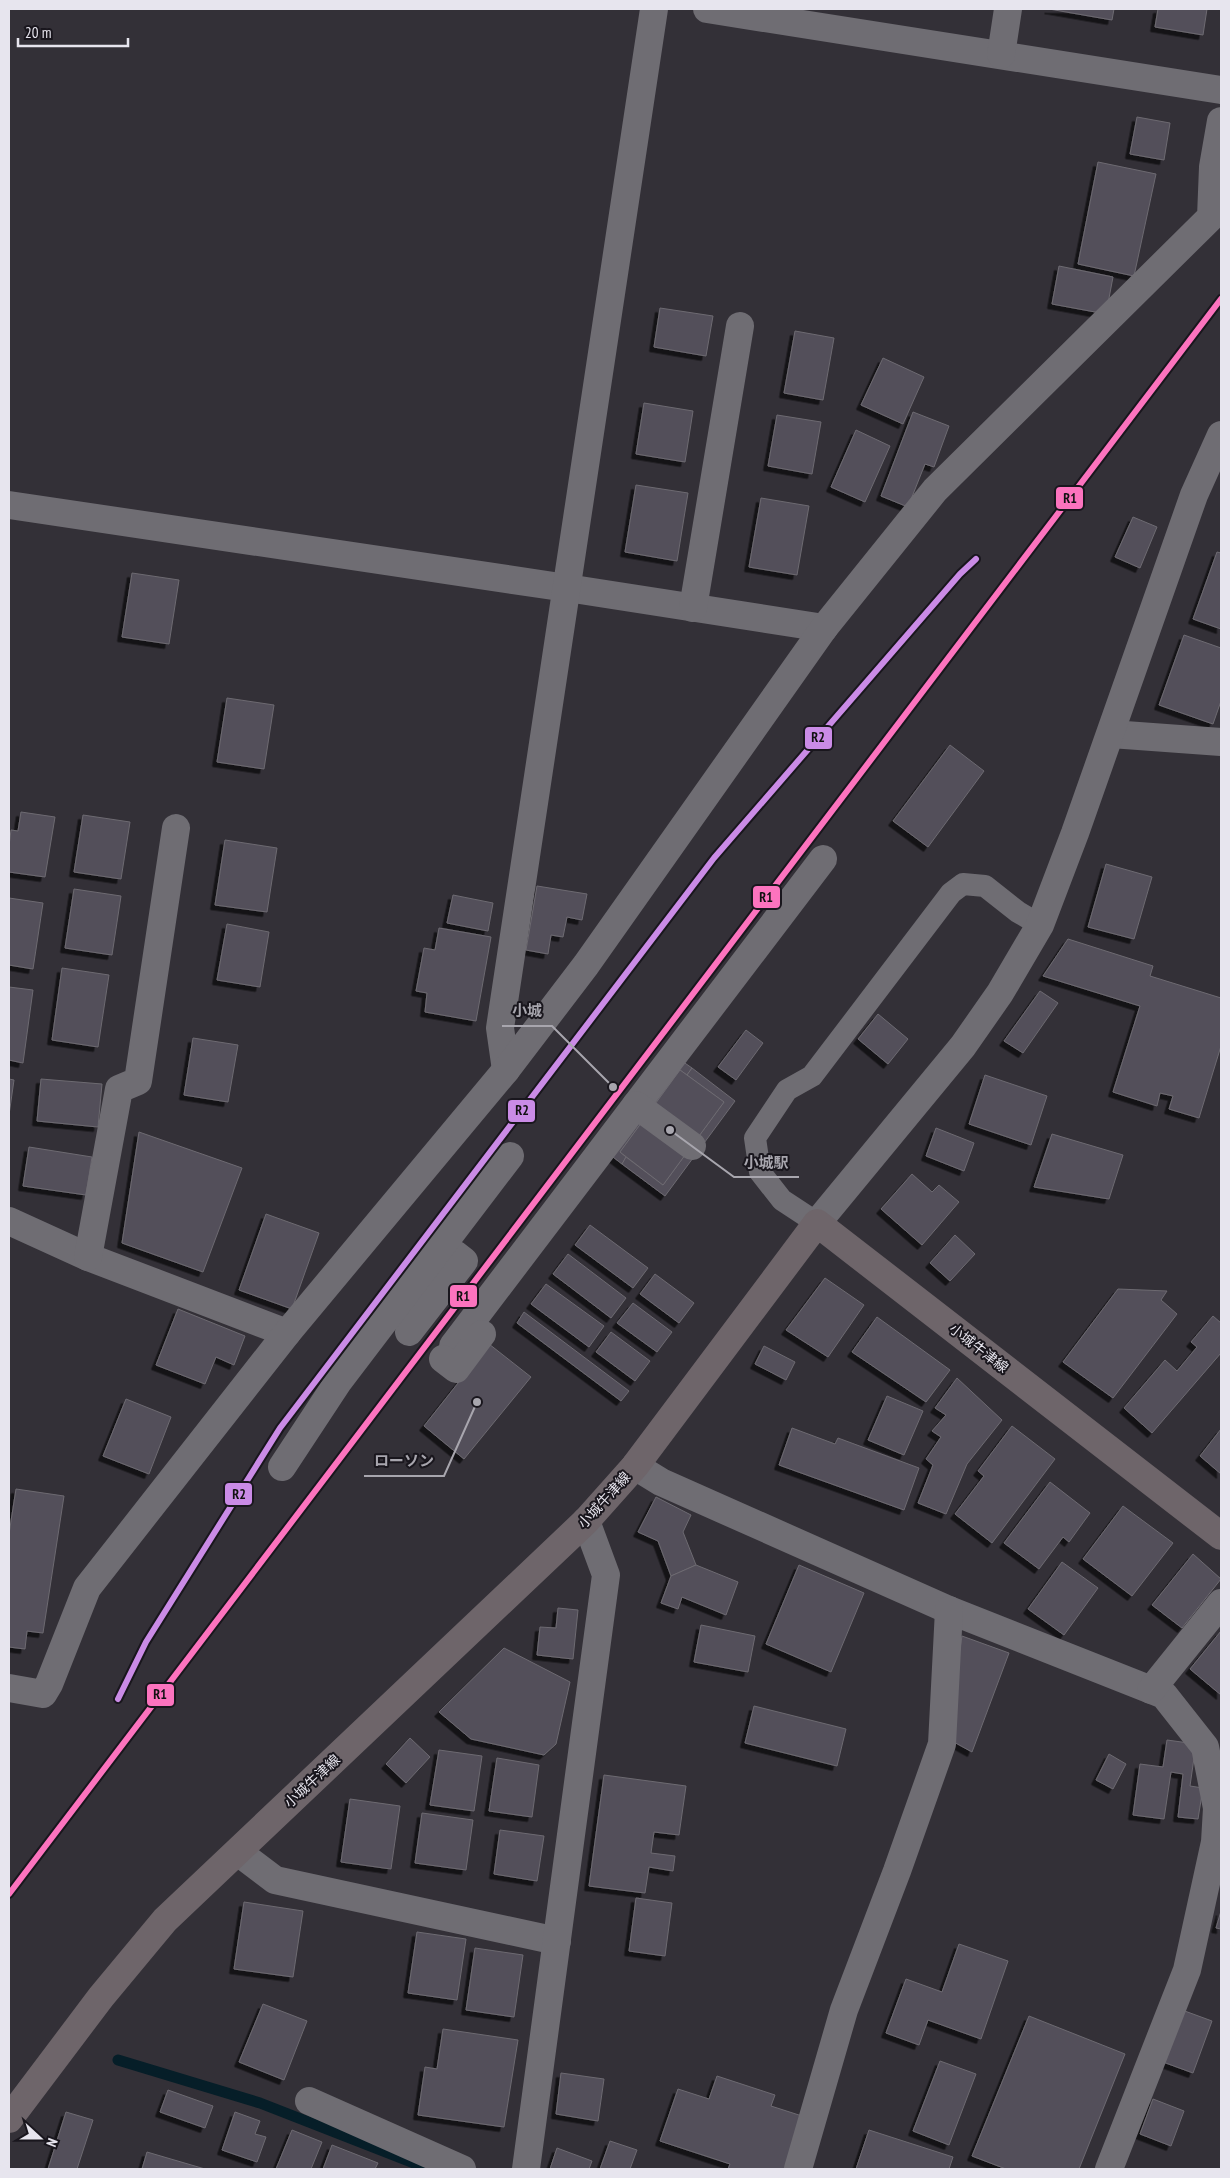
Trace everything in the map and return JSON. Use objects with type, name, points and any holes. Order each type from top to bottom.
[{"type":"main road","name":"小城牛津線","points":[[9,2119],[101,1997],[165,1920],[586,1521],[635,1466],[817,1222],[1221,1536]]},
{"type":"street","points":[[506,1070],[500,1028],[654,9]]},
{"type":"street","points":[[707,9],[782,15],[1001,55],[1221,90]]},
{"type":"street","points":[[1001,55],[1008,9]]},
{"type":"street","points":[[9,1688],[44,1694],[87,1588],[287,1333],[506,1070],[586,966],[824,628],[935,490],[1216,217],[1212,167],[1221,121]]},
{"type":"street","points":[[693,608],[740,326]]},
{"type":"street","points":[[817,1222],[962,1046],[1000,994],[1040,925],[1111,734],[1194,495],[1221,435]]},
{"type":"street","points":[[9,505],[824,628]]},
{"type":"street","points":[[1111,734],[1221,742]]},
{"type":"street","points":[[88,1257],[119,1089],[138,1081],[176,828]]},
{"type":"street","points":[[400,1321],[448,1352],[530,1258],[823,860]]},
{"type":"street","points":[[640,1108],[692,1146]]},
{"type":"street","points":[[282,1467],[338,1382],[400,1321],[510,1156]]},
{"type":"street","points":[[9,1221],[88,1257],[287,1333]]},
{"type":"street","points":[[635,1466],[661,1482],[948,1610],[1164,1695],[1205,1747],[1217,1808],[1215,1842],[1187,1970],[1109,2169]]},
{"type":"street","points":[[526,2169],[606,1575],[586,1521]]},
{"type":"street","points":[[1151,1690],[1221,1603]]},
{"type":"street","points":[[798,2169],[844,2010],[897,1871],[942,1744],[948,1610]]},
{"type":"street","points":[[238,1852],[275,1880],[557,1941]]},
{"type":"street","points":[[309,2101],[462,2169]]},
{"type":"lane","points":[[817,1222],[782,1200],[760,1172],[755,1138],[787,1090],[812,1076],[951,893],[963,884],[986,886],[1018,912],[1040,925]]},
{"type":"building","points":[[1049,9],[1114,9],[1112,20]]},
{"type":"building","points":[[1158,9],[1207,9],[1203,35],[1155,27]]},
{"type":"building","points":[[1137,117],[1170,123],[1164,160],[1130,154]]},
{"type":"building","points":[[1098,162],[1156,174],[1134,276],[1078,264]]},
{"type":"building","points":[[1059,266],[1113,277],[1106,314],[1052,304]]},
{"type":"building","points":[[660,308],[713,316],[706,356],[654,347]]},
{"type":"building","points":[[795,331],[834,338],[823,400],[784,393]]},
{"type":"building","points":[[883,358],[924,377],[903,424],[861,405]]},
{"type":"building","points":[[644,403],[693,411],[685,462],[636,454]]},
{"type":"building","points":[[913,412],[949,426],[934,467],[925,464],[908,507],[881,496]]},
{"type":"building","points":[[777,415],[821,422],[812,474],[768,466]]},
{"type":"building","points":[[856,430],[890,446],[865,502],[831,487]]},
{"type":"building","points":[[636,485],[688,493],[677,561],[625,552]]},
{"type":"building","points":[[761,498],[809,506],[797,575],[749,567]]},
{"type":"building","points":[[1133,517],[1157,527],[1140,568],[1115,557]]},
{"type":"building","points":[[1217,552],[1221,553],[1221,629],[1193,619]]},
{"type":"building","points":[[132,573],[179,580],[169,644],[122,637]]},
{"type":"building","points":[[1184,635],[1221,648],[1221,701],[1213,724],[1159,705]]},
{"type":"building","points":[[227,698],[274,705],[264,769],[217,762]]},
{"type":"building","points":[[950,745],[984,771],[928,847],[893,821]]},
{"type":"building","points":[[21,812],[55,817],[45,877],[9,872],[11,830],[18,831]]},
{"type":"building","points":[[83,815],[130,822],[121,879],[74,872]]},
{"type":"building","points":[[225,840],[277,848],[267,912],[215,905]]},
{"type":"building","points":[[1106,864],[1152,877],[1134,939],[1088,927]]},
{"type":"building","points":[[537,886],[587,894],[582,920],[567,917],[563,937],[551,935],[548,954],[526,950]]},
{"type":"building","points":[[74,889],[121,896],[112,955],[65,948]]},
{"type":"building","points":[[453,895],[493,903],[488,931],[447,923]]},
{"type":"building","points":[[9,898],[43,903],[33,969],[9,965]]},
{"type":"building","points":[[227,924],[269,932],[260,987],[217,980]]},
{"type":"building","points":[[439,928],[491,937],[476,1021],[425,1012],[427,993],[416,991],[424,948],[435,950]]},
{"type":"building","points":[[1068,939],[1153,966],[1150,976],[1221,998],[1221,1046],[1199,1118],[1169,1109],[1173,1096],[1160,1093],[1157,1106],[1113,1092],[1140,1006],[1043,976]]},
{"type":"building","points":[[62,968],[109,975],[98,1047],[52,1040]]},
{"type":"building","points":[[9,987],[33,990],[23,1063],[9,1060]]},
{"type":"building","points":[[1040,991],[1058,1003],[1023,1053],[1004,1041]]},
{"type":"building","points":[[878,1014],[908,1039],[888,1064],[858,1039]]},
{"type":"building","points":[[746,1030],[763,1043],[736,1080],[718,1067]]},
{"type":"building","points":[[193,1038],[238,1045],[228,1102],[184,1095]]},
{"type":"building","points":[[679,1059],[692,1068],[687,1075],[680,1070],[620,1152],[626,1157],[622,1164],[609,1154]]},
{"type":"building","points":[[692,1068],[735,1101],[665,1196],[622,1164],[626,1157],[663,1185],[724,1102],[687,1075]]},
{"type":"building","points":[[680,1070],[724,1102],[663,1185],[620,1152]]},
{"type":"building","points":[[985,1075],[1047,1096],[1031,1145],[969,1124]]},
{"type":"building","points":[[9,1079],[14,1080],[9,1115]]},
{"type":"building","points":[[41,1079],[102,1084],[98,1127],[37,1121]]},
{"type":"building","points":[[936,1128],[974,1143],[964,1171],[926,1156]]},
{"type":"building","points":[[139,1132],[242,1168],[203,1272],[122,1243]]},
{"type":"building","points":[[1052,1134],[1123,1155],[1109,1199],[1034,1187]]},
{"type":"building","points":[[29,1147],[92,1157],[86,1195],[23,1186]]},
{"type":"building","points":[[912,1174],[932,1192],[939,1185],[959,1202],[922,1245],[881,1209]]},
{"type":"building","points":[[266,1214],[319,1233],[292,1309],[239,1290]]},
{"type":"building","points":[[590,1225],[648,1268],[633,1288],[575,1245]]},
{"type":"building","points":[[955,1235],[975,1254],[950,1281],[930,1263]]},
{"type":"building","points":[[568,1254],[626,1298],[611,1318],[553,1274]]},
{"type":"building","points":[[655,1274],[694,1303],[679,1323],[640,1294]]},
{"type":"building","points":[[825,1278],[864,1305],[828,1357],[786,1330]]},
{"type":"building","points":[[546,1284],[604,1326],[589,1347],[531,1304]]},
{"type":"building","points":[[1118,1289],[1167,1291],[1161,1300],[1177,1314],[1113,1398],[1063,1362]]},
{"type":"building","points":[[633,1303],[672,1332],[657,1352],[617,1323]]},
{"type":"building","points":[[178,1309],[245,1336],[234,1365],[216,1357],[205,1384],[156,1365]]},
{"type":"building","points":[[524,1312],[629,1391],[621,1401],[517,1323]]},
{"type":"building","points":[[1213,1316],[1221,1323],[1221,1353],[1152,1433],[1124,1408],[1165,1360],[1177,1371],[1197,1347],[1191,1342]]},
{"type":"building","points":[[877,1317],[950,1370],[926,1402],[852,1352]]},
{"type":"building","points":[[611,1332],[650,1361],[635,1381],[596,1352]]},
{"type":"building","points":[[489,1344],[531,1377],[464,1459],[424,1426]]},
{"type":"building","points":[[764,1346],[795,1362],[786,1380],[755,1364]]},
{"type":"building","points":[[957,1378],[1002,1420],[967,1464],[946,1514],[918,1503],[933,1465],[926,1459],[941,1437],[932,1431],[946,1415],[935,1408]]},
{"type":"building","points":[[887,1396],[923,1411],[904,1455],[868,1440]]},
{"type":"building","points":[[126,1399],[171,1417],[149,1474],[103,1456]]},
{"type":"building","points":[[1012,1426],[1055,1459],[992,1543],[955,1514],[984,1476],[978,1471]]},
{"type":"building","points":[[792,1428],[835,1444],[838,1438],[919,1468],[904,1510],[779,1465]]},
{"type":"building","points":[[1221,1429],[1221,1474],[1200,1456]]},
{"type":"building","points":[[1050,1482],[1090,1513],[1069,1542],[1063,1537],[1039,1569],[1004,1543]]},
{"type":"building","points":[[16,1489],[64,1496],[43,1633],[27,1631],[25,1649],[9,1647],[9,1534]]},
{"type":"building","points":[[656,1497],[691,1515],[683,1532],[696,1565],[671,1576],[658,1541],[638,1532]]},
{"type":"building","points":[[1123,1506],[1173,1543],[1132,1596],[1083,1559]]},
{"type":"building","points":[[1193,1554],[1221,1579],[1182,1628],[1152,1605]]},
{"type":"building","points":[[1062,1562],[1098,1588],[1064,1635],[1028,1609]]},
{"type":"building","points":[[696,1565],[738,1582],[726,1615],[682,1597],[678,1609],[661,1603],[671,1576]]},
{"type":"building","points":[[799,1565],[864,1593],[831,1672],[766,1644]]},
{"type":"building","points":[[558,1608],[578,1610],[573,1659],[537,1655],[540,1627],[556,1628]]},
{"type":"building","points":[[701,1625],[755,1636],[748,1672],[694,1662]]},
{"type":"building","points":[[1221,1631],[1221,1695],[1190,1669]]},
{"type":"building","points":[[962,1636],[1009,1653],[972,1752],[952,1741],[956,1674]]},
{"type":"building","points":[[504,1648],[570,1682],[556,1744],[544,1755],[471,1739],[439,1712]]},
{"type":"building","points":[[754,1706],[846,1729],[837,1766],[745,1743]]},
{"type":"building","points":[[410,1738],[430,1757],[406,1783],[386,1764]]},
{"type":"building","points":[[1167,1740],[1196,1744],[1190,1786],[1203,1788],[1198,1819],[1178,1817],[1183,1774],[1171,1772],[1164,1819],[1133,1815],[1140,1764],[1163,1767]]},
{"type":"building","points":[[439,1750],[482,1756],[474,1811],[430,1805]]},
{"type":"building","points":[[1109,1754],[1126,1764],[1113,1789],[1096,1780]]},
{"type":"building","points":[[497,1758],[539,1765],[532,1817],[489,1811]]},
{"type":"building","points":[[604,1775],[686,1786],[679,1835],[654,1832],[651,1853],[675,1856],[673,1871],[649,1867],[645,1893],[589,1886]]},
{"type":"building","points":[[350,1799],[400,1806],[391,1869],[341,1862]]},
{"type":"building","points":[[422,1813],[473,1820],[466,1870],[415,1863]]},
{"type":"building","points":[[500,1830],[544,1836],[537,1881],[494,1874]]},
{"type":"building","points":[[636,1898],[672,1903],[665,1956],[629,1951]]},
{"type":"building","points":[[244,1902],[303,1911],[293,1977],[234,1969]]},
{"type":"building","points":[[1221,1911],[1221,1929],[1216,1928]]},
{"type":"building","points":[[417,1932],[466,1939],[457,2000],[408,1993]]},
{"type":"building","points":[[959,1944],[1008,1961],[981,2039],[928,2020],[919,2045],[886,2033],[906,1979],[942,1992]]},
{"type":"building","points":[[475,1948],[523,1955],[514,2017],[466,2010]]},
{"type":"building","points":[[263,2004],[307,2021],[284,2080],[239,2062]]},
{"type":"building","points":[[1182,2010],[1212,2021],[1193,2073],[1163,2062]]},
{"type":"building","points":[[1029,2016],[1125,2054],[1079,2169],[1006,2169],[972,2156]]},
{"type":"building","points":[[443,2029],[518,2040],[504,2127],[418,2115],[425,2067],[437,2069]]},
{"type":"building","points":[[940,2061],[976,2074],[949,2145],[913,2131]]},
{"type":"building","points":[[561,2073],[604,2079],[598,2121],[556,2114]]},
{"type":"building","points":[[717,2076],[775,2095],[771,2106],[802,2116],[785,2169],[728,2169],[730,2164],[660,2141],[678,2089],[709,2099]]},
{"type":"building","points":[[168,2090],[213,2106],[205,2128],[160,2112]]},
{"type":"building","points":[[1153,2099],[1184,2111],[1171,2146],[1140,2134]]},
{"type":"building","points":[[66,2112],[93,2120],[77,2169],[48,2169]]},
{"type":"building","points":[[235,2112],[260,2121],[255,2134],[266,2137],[257,2162],[222,2150]]},
{"type":"building","points":[[292,2130],[322,2142],[311,2169],[276,2169]]},
{"type":"building","points":[[869,2130],[953,2157],[949,2169],[856,2169]]},
{"type":"building","points":[[610,2141],[637,2150],[630,2169],[600,2169]]},
{"type":"building","points":[[332,2145],[378,2163],[375,2169],[323,2169]]},
{"type":"building","points":[[557,2148],[592,2161],[589,2169],[550,2169]]},
{"type":"building","points":[[147,2152],[205,2169],[142,2169]]},
{"type":"waterway","points":[[118,2060],[260,2103],[429,2169]]},
{"type":"transit line","name":"R1","points":[[9,1894],[1221,299]]},
{"type":"transit line","name":"R2","points":[[118,1699],[146,1642],[280,1428],[714,858],[960,574],[976,559]]},
{"type":"place","name":"小城","points":[[613,1087]]},
{"type":"place","name":"小城駅","points":[[670,1130]]},
{"type":"place","name":"ローソン","points":[[477,1402]]}]
